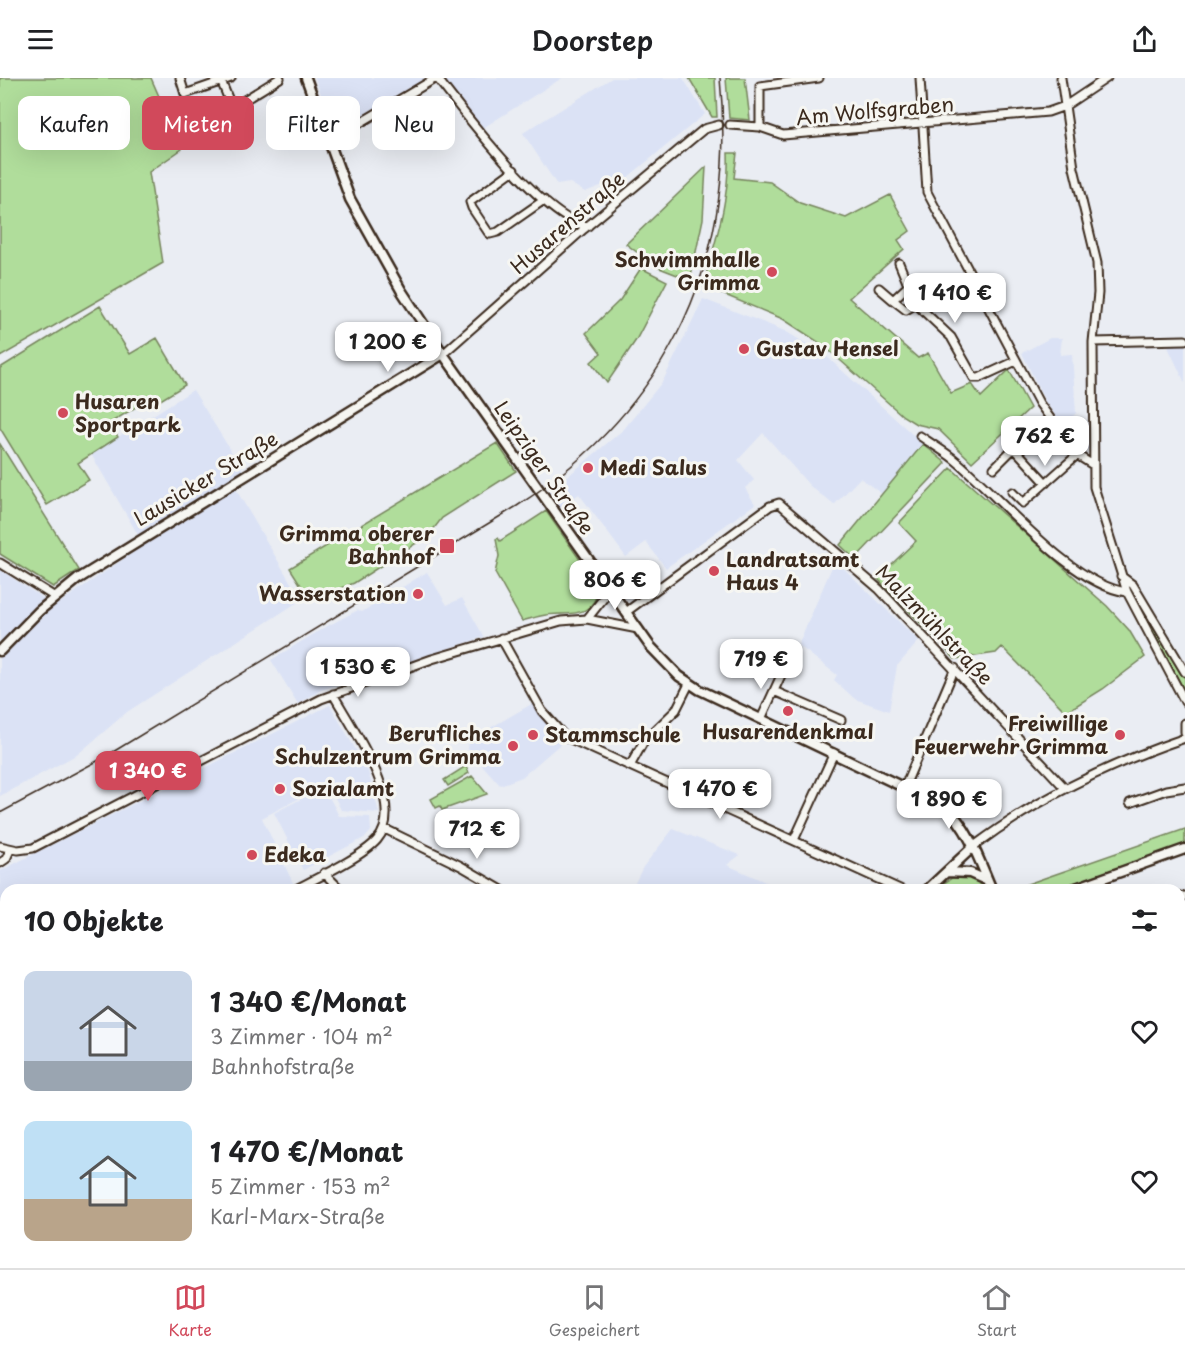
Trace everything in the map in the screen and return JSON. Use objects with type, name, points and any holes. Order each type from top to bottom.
[{"type":"main road","name":"Leipziger Straße","points":[[306,78],[312,96]]},
{"type":"main road","name":"Leipziger Straße","points":[[331,150],[356,212],[401,290],[443,354],[610,590],[666,663],[689,684],[947,808],[957,818],[974,846],[990,884]]},
{"type":"main road","name":"Lausicker Straße","points":[[0,651],[55,597],[130,545],[443,354]]},
{"type":"main road","points":[[933,884],[974,846]]},
{"type":"main road","points":[[1092,884],[1185,849]]},
{"type":"main road","points":[[946,872],[970,873],[988,884]]},
{"type":"street","points":[[180,78],[185,94],[231,78]]},
{"type":"street","points":[[251,96],[280,78]]},
{"type":"street","points":[[360,123],[436,78],[514,170],[544,200],[578,225],[588,226]]},
{"type":"street","points":[[730,125],[760,127],[760,86],[819,78]]},
{"type":"street","points":[[920,78],[927,192],[1039,403],[1077,455],[1093,465]]},
{"type":"street","points":[[1061,78],[1074,168],[1097,264],[1098,293],[1093,342],[1094,487],[1127,592],[1185,702]]},
{"type":"street","name":"Am Wolfsgraben","points":[[760,127],[783,135],[1048,112],[1065,106],[1107,78]]},
{"type":"street","points":[[220,80],[227,96]]},
{"type":"street","name":"Husarenstraße","points":[[443,354],[588,226],[704,129],[718,125]]},
{"type":"street","points":[[514,170],[470,202],[490,234],[498,232],[544,200]]},
{"type":"street","points":[[898,263],[916,304],[951,338],[974,378],[979,378],[1016,361]]},
{"type":"street","points":[[893,300],[909,285]]},
{"type":"street","points":[[879,288],[906,310],[916,304]]},
{"type":"street","points":[[1093,342],[1185,340]]},
{"type":"street","points":[[920,436],[954,459],[1077,571],[1112,590],[1127,592]]},
{"type":"street","points":[[994,468],[1014,448],[1046,483]]},
{"type":"street","points":[[1012,492],[1023,503],[1077,455]]},
{"type":"street","name":"Malzmühlstraße","points":[[626,612],[770,506],[779,503],[854,566],[955,668],[1064,788]]},
{"type":"street","points":[[0,563],[55,597]]},
{"type":"street","points":[[1122,576],[1133,585],[1185,672]]},
{"type":"street","points":[[587,619],[610,590]]},
{"type":"street","points":[[0,846],[10,850],[33,848],[333,694],[501,638],[561,621],[587,619],[638,629]]},
{"type":"street","points":[[501,638],[542,711],[560,732],[889,884]]},
{"type":"street","points":[[905,786],[955,668]]},
{"type":"street","points":[[761,719],[783,671]]},
{"type":"street","points":[[630,766],[644,741],[676,710],[689,684]]},
{"type":"street","points":[[774,691],[841,720]]},
{"type":"street","points":[[305,884],[368,848],[385,829],[387,813],[385,794],[333,694]]},
{"type":"street","points":[[1185,723],[1185,732]]},
{"type":"street","points":[[974,846],[1064,788],[1110,766],[1185,738]]},
{"type":"street","points":[[794,840],[834,753]]},
{"type":"street","points":[[1130,803],[1166,790],[1185,787]]},
{"type":"street","points":[[385,829],[476,873],[493,884]]},
{"type":"street","points":[[0,863],[6,859],[10,850]]},
{"type":"street","points":[[324,873],[335,884]]},
{"type":"shaded area","points":[[315,78],[426,78],[399,96],[372,96],[372,110],[360,117],[360,96],[322,96]]},
{"type":"shaded area","points":[[443,78],[562,78],[483,128]]},
{"type":"shaded area","points":[[612,78],[683,78],[705,114],[611,191],[603,185],[585,192],[570,183],[557,185],[523,133]]},
{"type":"shaded area","points":[[703,299],[785,331],[825,355],[923,444],[882,494],[860,478],[834,505],[810,486],[763,433],[738,460],[754,480],[745,488],[755,504],[666,568],[646,542],[626,557],[579,494],[560,508],[549,492],[624,429],[663,381]]},
{"type":"shaded area","points":[[1050,338],[1062,338],[1060,355],[1072,354],[1076,413],[1073,416],[1075,420],[1087,421],[1088,449],[1081,451],[1045,401],[1022,353]]},
{"type":"shaded area","points":[[1172,343],[1185,343],[1185,383],[1168,347]]},
{"type":"shaded area","points":[[193,390],[244,472],[231,481],[301,600],[127,712],[78,754],[0,796],[0,570],[55,606],[144,545],[91,454]]},
{"type":"shaded area","points":[[835,560],[919,641],[897,666],[889,711],[855,699],[834,680],[837,675],[798,645]]},
{"type":"shaded area","points":[[427,572],[447,605],[462,598],[484,637],[321,690],[298,704],[271,660],[358,610],[362,612]]},
{"type":"shaded area","name":"Berufliches Schulzentrum Grimma","points":[[535,702],[554,730],[566,739],[522,777],[500,785],[468,749],[469,743],[478,735]]},
{"type":"shaded area","points":[[330,705],[368,771],[379,813],[341,810],[328,783],[262,818],[294,884],[0,884],[0,871]]},
{"type":"shaded area","points":[[324,787],[339,816],[370,817],[371,831],[366,837],[303,870],[274,813]]},
{"type":"shaded area","points":[[673,829],[740,855],[727,865],[770,884],[634,884],[643,867]]},
{"type":"green space","points":[[0,78],[151,78],[159,96],[142,96],[142,150],[181,150],[149,172],[163,263],[0,357]]},
{"type":"green space","points":[[689,78],[715,78],[717,117],[712,117]]},
{"type":"green space","points":[[726,78],[745,78],[750,120],[729,118]]},
{"type":"green space","points":[[728,153],[737,153],[734,178],[770,182],[800,203],[846,218],[890,195],[910,231],[898,240],[904,249],[849,298],[918,358],[928,353],[951,393],[972,384],[981,397],[1009,370],[1030,408],[972,462],[938,429],[916,424],[903,416],[823,345],[783,319],[703,286],[724,204]]},
{"type":"green space","points":[[706,167],[703,219],[690,280],[657,267],[626,244]]},
{"type":"green space","points":[[641,268],[667,281],[636,340],[607,383],[591,362],[601,353],[586,333],[620,300]]},
{"type":"green space","name":"Husaren Sportpark","points":[[100,306],[130,354],[157,338],[185,385],[154,404],[150,398],[110,423],[118,437],[78,463],[89,480],[47,505],[0,428],[0,368]]},
{"type":"green space","points":[[497,443],[516,471],[442,518],[429,535],[354,583],[311,601],[290,568]]},
{"type":"green space","points":[[0,444],[79,570],[53,587],[0,554]]},
{"type":"green space","points":[[923,444],[946,463],[855,559],[840,545]]},
{"type":"green space","points":[[951,468],[1107,606],[1129,630],[1145,657],[1103,689],[1066,712],[1002,647],[996,653],[955,659],[877,578],[916,541],[899,523]]},
{"type":"green space","points":[[546,511],[599,587],[596,598],[586,610],[572,614],[543,615],[522,621],[495,573],[499,556],[496,539],[500,541]]},
{"type":"green space","points":[[1128,585],[1152,619],[1181,673],[1185,675],[1185,692]]},
{"type":"green space","points":[[466,766],[469,773],[448,786],[444,780]]},
{"type":"green space","points":[[472,776],[487,794],[442,810],[440,806],[436,808],[431,799]]},
{"type":"green space","points":[[1185,829],[1185,844],[1071,884],[1027,884]]},
{"type":"green space","points":[[971,876],[983,884],[943,884],[952,878]]},
{"type":"railway","points":[[0,813],[103,758],[517,506],[570,467],[616,423],[653,375],[683,323],[704,267],[717,207],[723,144],[720,78]]},
{"type":"place","name":"Schwimmhalle Grimma","points":[[772,272]]},
{"type":"place","name":"Gustav Hensel","points":[[744,349]]},
{"type":"place","name":"Husaren Sportpark","points":[[63,413]]},
{"type":"place","name":"Medi Salus","points":[[588,468]]},
{"type":"place","name":"Grimma oberer Bahnhof","points":[[447,546]]},
{"type":"place","name":"Landratsamt Haus 4","points":[[714,571]]},
{"type":"place","name":"Wasserstation","points":[[418,594]]},
{"type":"place","name":"Husarendenkmal","points":[[788,711]]},
{"type":"place","name":"Stammschule","points":[[533,735]]},
{"type":"place","name":"Freiwillige Feuerwehr Grimma","points":[[1120,735]]},
{"type":"place","name":"Berufliches Schulzentrum Grimma","points":[[513,746]]},
{"type":"place","name":"Sozialamt","points":[[280,789]]},
{"type":"place","name":"Edeka","points":[[252,855]]}]
